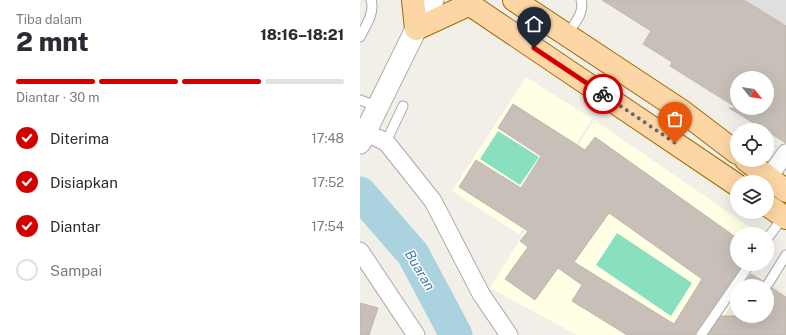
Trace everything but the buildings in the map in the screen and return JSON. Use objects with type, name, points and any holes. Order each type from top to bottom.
[{"type":"main road","points":[[413,0],[416,29],[467,2],[730,180]]},
{"type":"main road","points":[[514,0],[682,111],[730,148]]},
{"type":"main road","points":[[753,167],[762,175]]},
{"type":"main road","points":[[774,184],[786,191]]},
{"type":"street","points":[[433,0],[369,103],[362,135],[386,142],[433,201],[480,294],[509,335]]},
{"type":"street","points":[[771,175],[786,153]]},
{"type":"street","points":[[360,251],[416,335]]},
{"type":"lane","points":[[360,37],[371,15],[373,7],[371,0]]},
{"type":"lane","points":[[567,34],[582,11],[583,6],[581,0]]},
{"type":"lane","points":[[386,142],[403,106]]},
{"type":"lane","points":[[773,227],[779,213]]},
{"type":"lane","points":[[771,279],[786,255]]},
{"type":"lane","points":[[702,335],[745,271]]},
{"type":"shaded area","points":[[735,0],[786,0],[786,34]]},
{"type":"shaded area","points":[[526,77],[592,119],[519,234],[452,191]]},
{"type":"shaded area","points":[[594,120],[730,213],[730,219],[738,219],[750,227],[730,227],[730,271],[754,271],[748,279],[730,279],[730,307],[712,335],[577,335],[490,288]]},
{"type":"green space","points":[[498,131],[539,157],[520,185],[480,159]]},
{"type":"green space","points":[[617,233],[692,283],[671,316],[596,265]]},
{"type":"waterway","name":"Buaran","points":[[360,193],[413,254],[456,335]]},
{"type":"way so far","points":[[603,94],[675,143]]},
{"type":"route","points":[[534,48],[603,94]]}]
